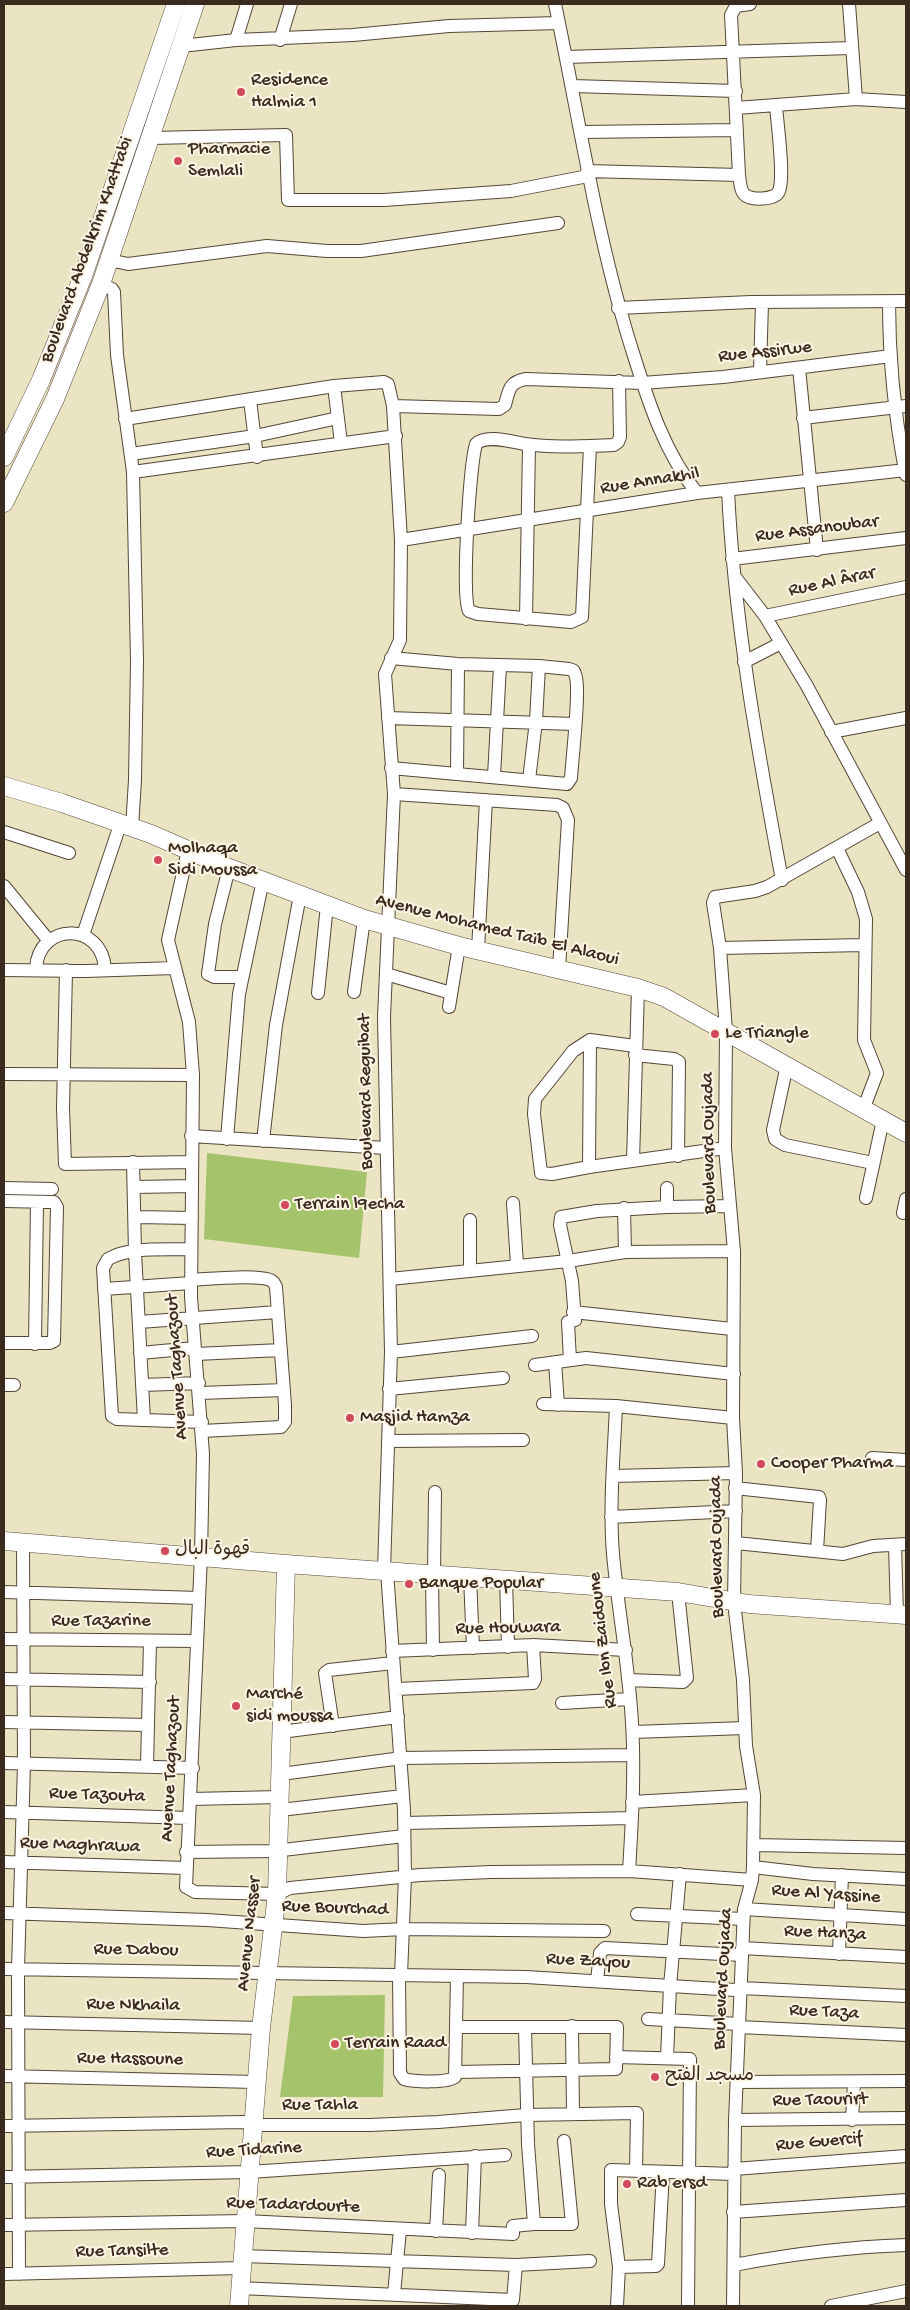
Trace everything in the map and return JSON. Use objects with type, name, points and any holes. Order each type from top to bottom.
[{"type":"street","name":"Boulevard Abdelkrim Khattabi","points":[[4,457],[41,380],[83,276],[176,4]]},
{"type":"street","name":"Boulevard Abdelkrim Khattabi","points":[[4,503],[55,399],[101,284],[195,4]]},
{"type":"street","points":[[236,40],[247,4]]},
{"type":"street","points":[[280,40],[292,4]]},
{"type":"street","points":[[556,4],[582,132],[587,174],[618,308],[642,384],[675,463],[697,493]]},
{"type":"street","points":[[750,4],[738,5],[732,10],[739,175],[742,192],[747,196],[765,198],[778,193],[780,175],[776,104]]},
{"type":"street","points":[[849,4],[856,99]]},
{"type":"street","points":[[181,46],[236,40],[280,40],[354,35],[449,26],[560,23]]},
{"type":"street","points":[[566,57],[852,48]]},
{"type":"street","points":[[573,86],[736,91]]},
{"type":"street","points":[[736,108],[856,99],[906,102]]},
{"type":"street","points":[[582,132],[736,130]]},
{"type":"street","points":[[151,138],[286,135],[288,200],[384,200],[511,191],[587,174],[739,175]]},
{"type":"street","points":[[109,260],[128,264],[267,246],[327,251],[361,251],[558,223]]},
{"type":"street","points":[[83,935],[126,826],[136,726],[133,472],[115,335],[114,292],[112,289],[101,284]]},
{"type":"street","points":[[618,308],[762,302],[906,301]]},
{"type":"street","points":[[760,372],[762,302]]},
{"type":"street","points":[[889,302],[891,356],[901,407],[906,472]]},
{"type":"street","name":"Rue Assirwe","points":[[393,406],[499,409],[505,405],[510,386],[516,381],[526,379],[619,381],[642,384],[799,368],[891,356]]},
{"type":"street","points":[[799,368],[817,550]]},
{"type":"street","points":[[590,446],[582,617],[571,622],[526,619],[478,614],[468,609],[466,596],[468,530],[476,444],[483,440],[498,440],[529,444],[614,445],[619,441],[619,381]]},
{"type":"street","name":"Boulevard Reguibat","points":[[334,386],[386,382],[393,406],[396,436],[401,540],[400,640],[385,674],[394,794],[384,1017],[391,1352],[385,1570],[402,1758],[405,1876],[404,1929],[400,1975],[402,2077],[411,2081],[448,2080],[454,2079],[457,2072]]},
{"type":"street","points":[[126,419],[334,386],[341,443]]},
{"type":"street","points":[[250,400],[257,457]]},
{"type":"street","points":[[803,418],[901,407]]},
{"type":"street","points":[[131,454],[255,436],[338,418]]},
{"type":"street","points":[[133,472],[257,457],[396,436]]},
{"type":"street","points":[[526,619],[529,444]]},
{"type":"street","name":"Rue Annakhil","points":[[401,540],[697,493],[906,472]]},
{"type":"street","points":[[728,490],[732,560],[744,662],[782,880],[880,823]]},
{"type":"street","name":"Rue Assanoubar","points":[[732,560],[906,538]]},
{"type":"street","points":[[735,577],[765,616],[781,643],[906,870]]},
{"type":"street","name":"Rue Al Ârar","points":[[765,616],[906,586]]},
{"type":"street","points":[[744,662],[781,643]]},
{"type":"street","points":[[391,658],[458,664],[539,666],[570,669],[575,673],[574,724],[569,783],[391,768]]},
{"type":"street","points":[[457,773],[458,664]]},
{"type":"street","points":[[494,776],[500,666]]},
{"type":"street","points":[[529,780],[536,721],[539,666]]},
{"type":"street","points":[[388,718],[536,721],[574,724]]},
{"type":"street","points":[[831,732],[906,718]]},
{"type":"street","name":"Avenue Mohamed Taïb El Alaoui","points":[[4,786],[62,803],[126,826],[229,868],[364,919],[458,946],[638,988],[672,1001],[906,1133]]},
{"type":"street","points":[[394,794],[557,805],[566,811],[568,820],[558,969]]},
{"type":"street","points":[[478,950],[486,800]]},
{"type":"street","points":[[4,832],[70,853]]},
{"type":"street","points":[[837,848],[858,892],[864,912],[864,1040],[877,1073],[863,1110]]},
{"type":"street","name":"Avenue Taghazout","points":[[188,850],[169,932],[169,948],[188,1015],[193,1075],[191,1281],[192,1316],[202,1427],[204,1501],[191,1799],[186,1852],[186,1887],[195,1892],[277,1894]]},
{"type":"street","points":[[229,868],[215,924],[208,974],[214,978],[242,977]]},
{"type":"street","points":[[227,1139],[237,1009],[263,880]]},
{"type":"street","name":"Boulevard Oujada","points":[[733,2306],[735,2120],[744,1914],[753,1873],[754,1795],[745,1728],[742,1663],[734,1602],[736,1473],[732,1329],[734,1251],[725,1148],[726,1031],[720,948],[713,900],[715,897],[761,890],[782,880]]},
{"type":"street","points":[[4,886],[49,941]]},
{"type":"street","points":[[263,1141],[276,1025],[300,895]]},
{"type":"street","points":[[318,993],[327,905]]},
{"type":"street","points":[[354,992],[364,919]]},
{"type":"street","points":[[36,970],[38,957],[49,941],[62,934],[83,935],[94,942],[100,950],[105,969]]},
{"type":"street","points":[[720,948],[864,945]]},
{"type":"street","points":[[449,1007],[458,946]]},
{"type":"street","points":[[4,970],[174,968]]},
{"type":"street","points":[[66,970],[63,1075],[65,1164],[192,1162]]},
{"type":"street","points":[[386,974],[451,993]]},
{"type":"street","points":[[634,1162],[635,1051],[638,988]]},
{"type":"street","points":[[589,1167],[590,1040]]},
{"type":"street","points":[[678,1156],[679,1062],[674,1059],[590,1040],[578,1046],[568,1056],[536,1096],[534,1104],[540,1173],[552,1174],[589,1167],[678,1156],[725,1148]]},
{"type":"street","points":[[787,1065],[774,1130],[775,1139],[785,1145],[873,1163]]},
{"type":"street","points":[[4,1074],[193,1075]]},
{"type":"street","points":[[866,1198],[883,1120]]},
{"type":"street","points":[[191,1136],[386,1148]]},
{"type":"street","points":[[134,1162],[135,1252],[144,1420]]},
{"type":"street","points":[[134,1187],[192,1186]]},
{"type":"street","points":[[4,1188],[52,1189]]},
{"type":"street","points":[[667,1188],[667,1207]]},
{"type":"street","points":[[903,1214],[906,1199]]},
{"type":"street","points":[[4,1202],[56,1203],[57,1218],[55,1337],[50,1343],[4,1343]]},
{"type":"street","points":[[35,1344],[37,1202]]},
{"type":"street","points":[[514,1203],[517,1265]]},
{"type":"street","points":[[570,1360],[568,1322],[575,1320],[572,1281],[560,1225],[561,1218],[568,1215],[624,1208],[729,1206]]},
{"type":"street","points":[[624,1208],[626,1252]]},
{"type":"street","points":[[136,1217],[192,1218]]},
{"type":"street","points":[[470,1220],[470,1271]]},
{"type":"street","points":[[104,1289],[191,1281],[248,1278],[271,1280],[276,1287],[286,1417],[281,1427],[202,1427],[144,1420],[117,1419],[112,1416],[104,1289],[103,1270],[106,1260],[110,1257],[135,1252],[191,1249]]},
{"type":"street","points":[[390,1278],[568,1261],[626,1252],[734,1251]]},
{"type":"street","points":[[139,1322],[192,1316],[278,1312]]},
{"type":"street","points":[[574,1312],[732,1329]]},
{"type":"street","points":[[391,1352],[532,1336]]},
{"type":"street","points":[[140,1354],[281,1350]]},
{"type":"street","points":[[535,1365],[593,1359],[734,1374]]},
{"type":"street","points":[[555,1362],[558,1405]]},
{"type":"street","points":[[389,1389],[503,1378]]},
{"type":"street","points":[[142,1385],[284,1390]]},
{"type":"street","points":[[543,1404],[616,1406],[733,1418]]},
{"type":"street","name":"Rue Ibn Zaidoune","points":[[616,1406],[611,1517],[633,1732],[629,1870]]},
{"type":"street","points":[[388,1441],[523,1440]]},
{"type":"street","points":[[872,1458],[906,1460]]},
{"type":"street","points":[[613,1476],[736,1473]]},
{"type":"street","points":[[735,1488],[818,1497],[820,1500],[817,1551]]},
{"type":"street","points":[[433,1650],[435,1492]]},
{"type":"street","points":[[611,1517],[736,1511]]},
{"type":"street","points":[[4,1541],[286,1564],[678,1592],[734,1602],[901,1614],[901,1545],[873,1546],[843,1554],[736,1543]]},
{"type":"street","points":[[19,2274],[18,1969],[24,1764],[23,1542]]},
{"type":"street","name":"Avenue Nasser","points":[[239,2306],[252,2125],[267,1972],[277,1894],[286,1564]]},
{"type":"street","points":[[470,1577],[473,1648]]},
{"type":"street","points":[[506,1579],[508,1647]]},
{"type":"street","points":[[4,1592],[199,1598]]},
{"type":"street","points":[[628,1680],[683,1682],[687,1678],[678,1592]]},
{"type":"street","name":"Rue Tazarine","points":[[4,1639],[197,1641]]},
{"type":"street","points":[[147,1766],[150,1641]]},
{"type":"street","points":[[396,1689],[533,1683],[535,1679],[533,1645]]},
{"type":"street","name":"Rue Houwara","points":[[333,1726],[325,1673],[329,1670],[433,1650],[533,1645],[626,1650]]},
{"type":"street","points":[[4,1679],[150,1682]]},
{"type":"street","points":[[562,1702],[630,1699]]},
{"type":"street","points":[[282,1732],[398,1717]]},
{"type":"street","points":[[4,1722],[148,1725]]},
{"type":"street","points":[[633,1732],[745,1728]]},
{"type":"street","points":[[281,1774],[402,1758],[633,1755]]},
{"type":"street","points":[[4,1763],[192,1768]]},
{"type":"street","points":[[632,1802],[754,1795]]},
{"type":"street","points":[[191,1799],[280,1804],[403,1796]]},
{"type":"street","name":"Rue Tazouta","points":[[4,1812],[189,1818]]},
{"type":"street","points":[[186,1852],[279,1850],[404,1830],[632,1818]]},
{"type":"street","points":[[754,1845],[906,1848]]},
{"type":"street","name":"Rue Maghrawa","points":[[4,1862],[186,1868]]},
{"type":"street","points":[[277,1894],[290,1888],[405,1876],[491,1872],[629,1870],[680,1874],[753,1873],[906,1879]]},
{"type":"street","points":[[667,2058],[670,1986],[680,1874]]},
{"type":"street","points":[[839,1954],[842,1875]]},
{"type":"street","name":"Rue Bourchad","points":[[4,1913],[207,1920],[362,1930],[604,1931]]},
{"type":"street","name":"Rue Al Yassine","points":[[637,1914],[675,1916],[842,1914],[906,1919]]},
{"type":"street","name":"Rue Hanza","points":[[597,1981],[600,1952],[605,1948],[906,1957]]},
{"type":"street","name":"Rue Dabou","points":[[4,1968],[267,1972]]},
{"type":"street","name":"Rue Zayou","points":[[267,1972],[597,1981],[735,1990],[741,1988],[906,1996]]},
{"type":"street","points":[[457,2027],[617,2026],[616,2069],[457,2072],[457,2027],[458,1976]]},
{"type":"street","name":"Rue Taza","points":[[648,2019],[906,2035]]},
{"type":"street","name":"Rue Nkhaila","points":[[4,2022],[261,2028]]},
{"type":"street","points":[[572,2026],[573,2114]]},
{"type":"street","points":[[525,2028],[526,2115],[534,2224]]},
{"type":"street","points":[[616,2057],[690,2059],[688,2306]]},
{"type":"street","name":"Rue Hassoune","points":[[4,2076],[256,2082]]},
{"type":"street","points":[[737,2082],[906,2080]]},
{"type":"street","points":[[852,2120],[854,2082]]},
{"type":"street","name":"Rue Tahla","points":[[4,2126],[244,2122],[252,2125],[370,2125],[526,2115],[637,2113],[636,2171]]},
{"type":"street","name":"Rue Taourirt","points":[[735,2120],[906,2118]]},
{"type":"street","name":"Rue Tadardourte","points":[[4,2225],[244,2221],[513,2234],[513,2226],[572,2224],[564,2141]]},
{"type":"street","name":"Rue Tidarine","points":[[4,2177],[249,2172],[505,2155]]},
{"type":"street","points":[[472,2233],[475,2156]]},
{"type":"street","name":"Rue Guercif","points":[[619,2267],[611,2204],[611,2170],[663,2172],[734,2171],[906,2156]]},
{"type":"street","points":[[617,2306],[619,2267],[656,2266],[658,2264],[663,2172]]},
{"type":"street","points":[[436,2231],[440,2175]]},
{"type":"street","points":[[733,2212],[906,2200]]},
{"type":"street","points":[[394,2294],[400,2230]]},
{"type":"street","points":[[734,2265],[787,2255],[847,2248],[906,2245]]},
{"type":"street","name":"Rue Tansilte","points":[[4,2274],[242,2262],[397,2261],[516,2265],[590,2261]]},
{"type":"street","points":[[239,2288],[394,2294],[411,2300],[514,2300],[516,2265]]},
{"type":"street","points":[[831,2306],[906,2291]]},
{"type":"green space","name":"Terrain l9echa","points":[[207,1153],[367,1172],[359,1258],[204,1239]]},
{"type":"green space","name":"Terrain Raad","points":[[385,1995],[383,2097],[280,2097],[293,1996]]},
{"type":"place","name":"Residence Halmia 1","points":[[241,92]]},
{"type":"place","name":"Pharmacie Semlali","points":[[178,161]]},
{"type":"place","name":"Molhaqa Sidi Moussa","points":[[158,860]]},
{"type":"place","name":"Le Triangle","points":[[715,1034]]},
{"type":"place","name":"Terrain l9echa","points":[[285,1205]]},
{"type":"place","name":"Masjid Hamza","points":[[350,1418]]},
{"type":"place","name":"Cooper Pharma","points":[[761,1464]]},
{"type":"place","name":"قهوة البال","points":[[165,1551]]},
{"type":"place","name":"Banque Popular","points":[[409,1584]]},
{"type":"place","name":"Marché sidi moussa","points":[[236,1706]]},
{"type":"place","name":"Terrain Raad","points":[[335,2044]]},
{"type":"place","name":"مسجد الفتح","points":[[655,2077]]},
{"type":"place","name":"Rab ersd","points":[[627,2184]]}]
